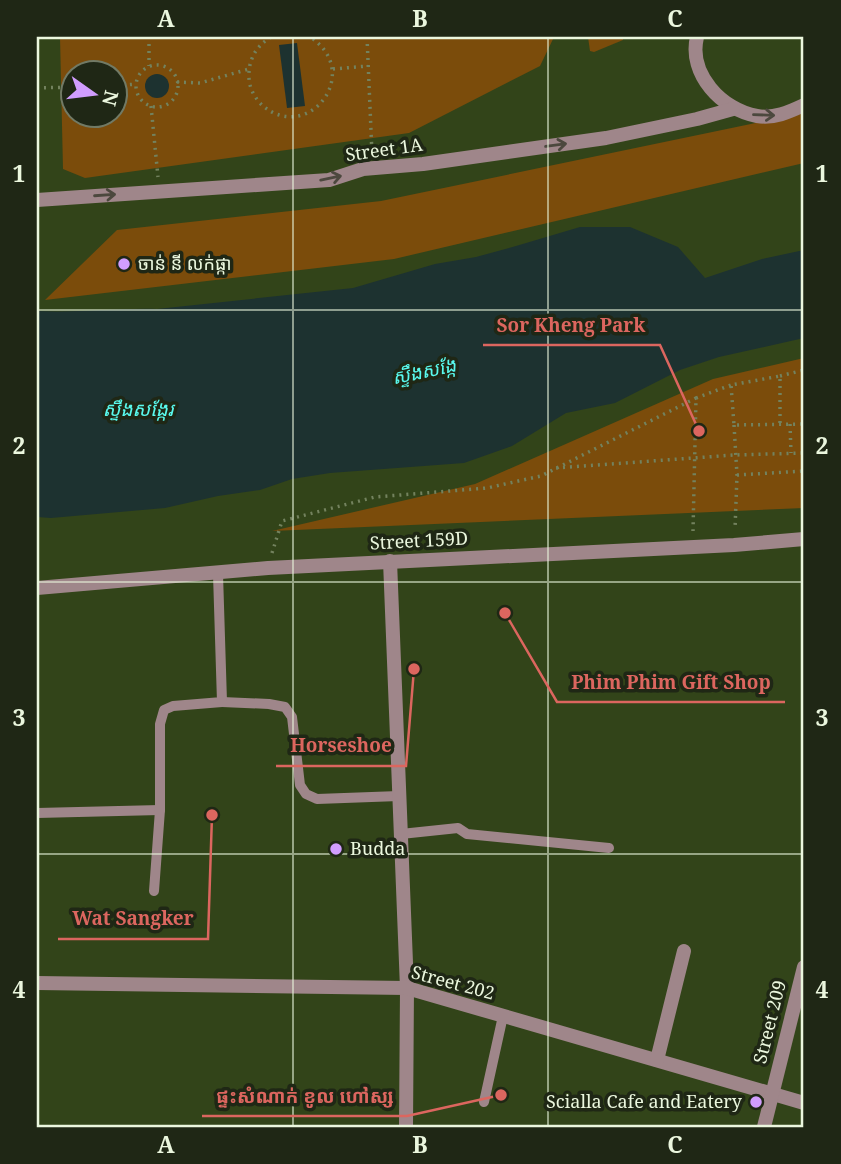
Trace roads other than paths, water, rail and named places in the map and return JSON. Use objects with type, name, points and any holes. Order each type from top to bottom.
[{"type":"street","points":[[697,37],[699,69],[713,92],[733,109],[758,117],[785,115],[804,105]]},
{"type":"street","name":"Street 1A","points":[[37,200],[329,180],[363,169],[423,164],[606,138],[733,109]]},
{"type":"street","name":"Street 159D","points":[[37,588],[268,568],[734,545],[804,539]]},
{"type":"street","points":[[390,561],[407,988],[406,1127]]},
{"type":"street","points":[[657,1060],[684,951]]},
{"type":"street","name":"Street 209","points":[[764,1127],[804,967]]},
{"type":"street","name":"Street 202","points":[[37,984],[407,988],[804,1103]]},
{"type":"lane","points":[[218,574],[222,702]]},
{"type":"lane","points":[[155,891],[160,810],[160,724],[163,710],[173,705],[222,702],[285,707],[292,717],[300,785],[306,794],[317,799],[399,796]]},
{"type":"lane","points":[[37,813],[160,810]]},
{"type":"lane","points":[[401,834],[458,828],[467,834],[609,848]]},
{"type":"lane","points":[[484,1101],[503,1016]]},
{"type":"water","points":[[297,43],[305,106],[287,108],[279,45]]},
{"type":"water","points":[[157,74],[166,77],[169,86],[166,95],[157,98],[148,95],[145,86],[148,77]]},
{"type":"water","name":"ស្ទឹងសង្កែរ","points":[[580,227],[630,227],[678,247],[705,278],[762,259],[804,250],[804,338],[719,357],[680,370],[615,403],[566,413],[512,446],[464,463],[330,473],[292,479],[260,490],[165,508],[37,517],[37,311],[157,309],[353,288]]},
{"type":"place","name":"ចាន់ នី លក់ផ្កា","points":[[124,264]]},
{"type":"place","name":"Sor Kheng Park","points":[[699,431]]},
{"type":"place","name":"Phim Phim Gift Shop","points":[[505,613]]},
{"type":"place","name":"Horseshoe","points":[[414,669]]},
{"type":"place","name":"Wat Sangker","points":[[212,815]]},
{"type":"place","name":"Budda","points":[[336,849]]},
{"type":"place","name":"ផ្ទះសំណាក់ ខូល ហៅស្ស","points":[[501,1095]]},
{"type":"place","name":"Scialla Cafe and Eatery","points":[[756,1102]]},
{"type":"water label","name":"ស្ទឹងសង្កែ","points":[[424,371]]}]
